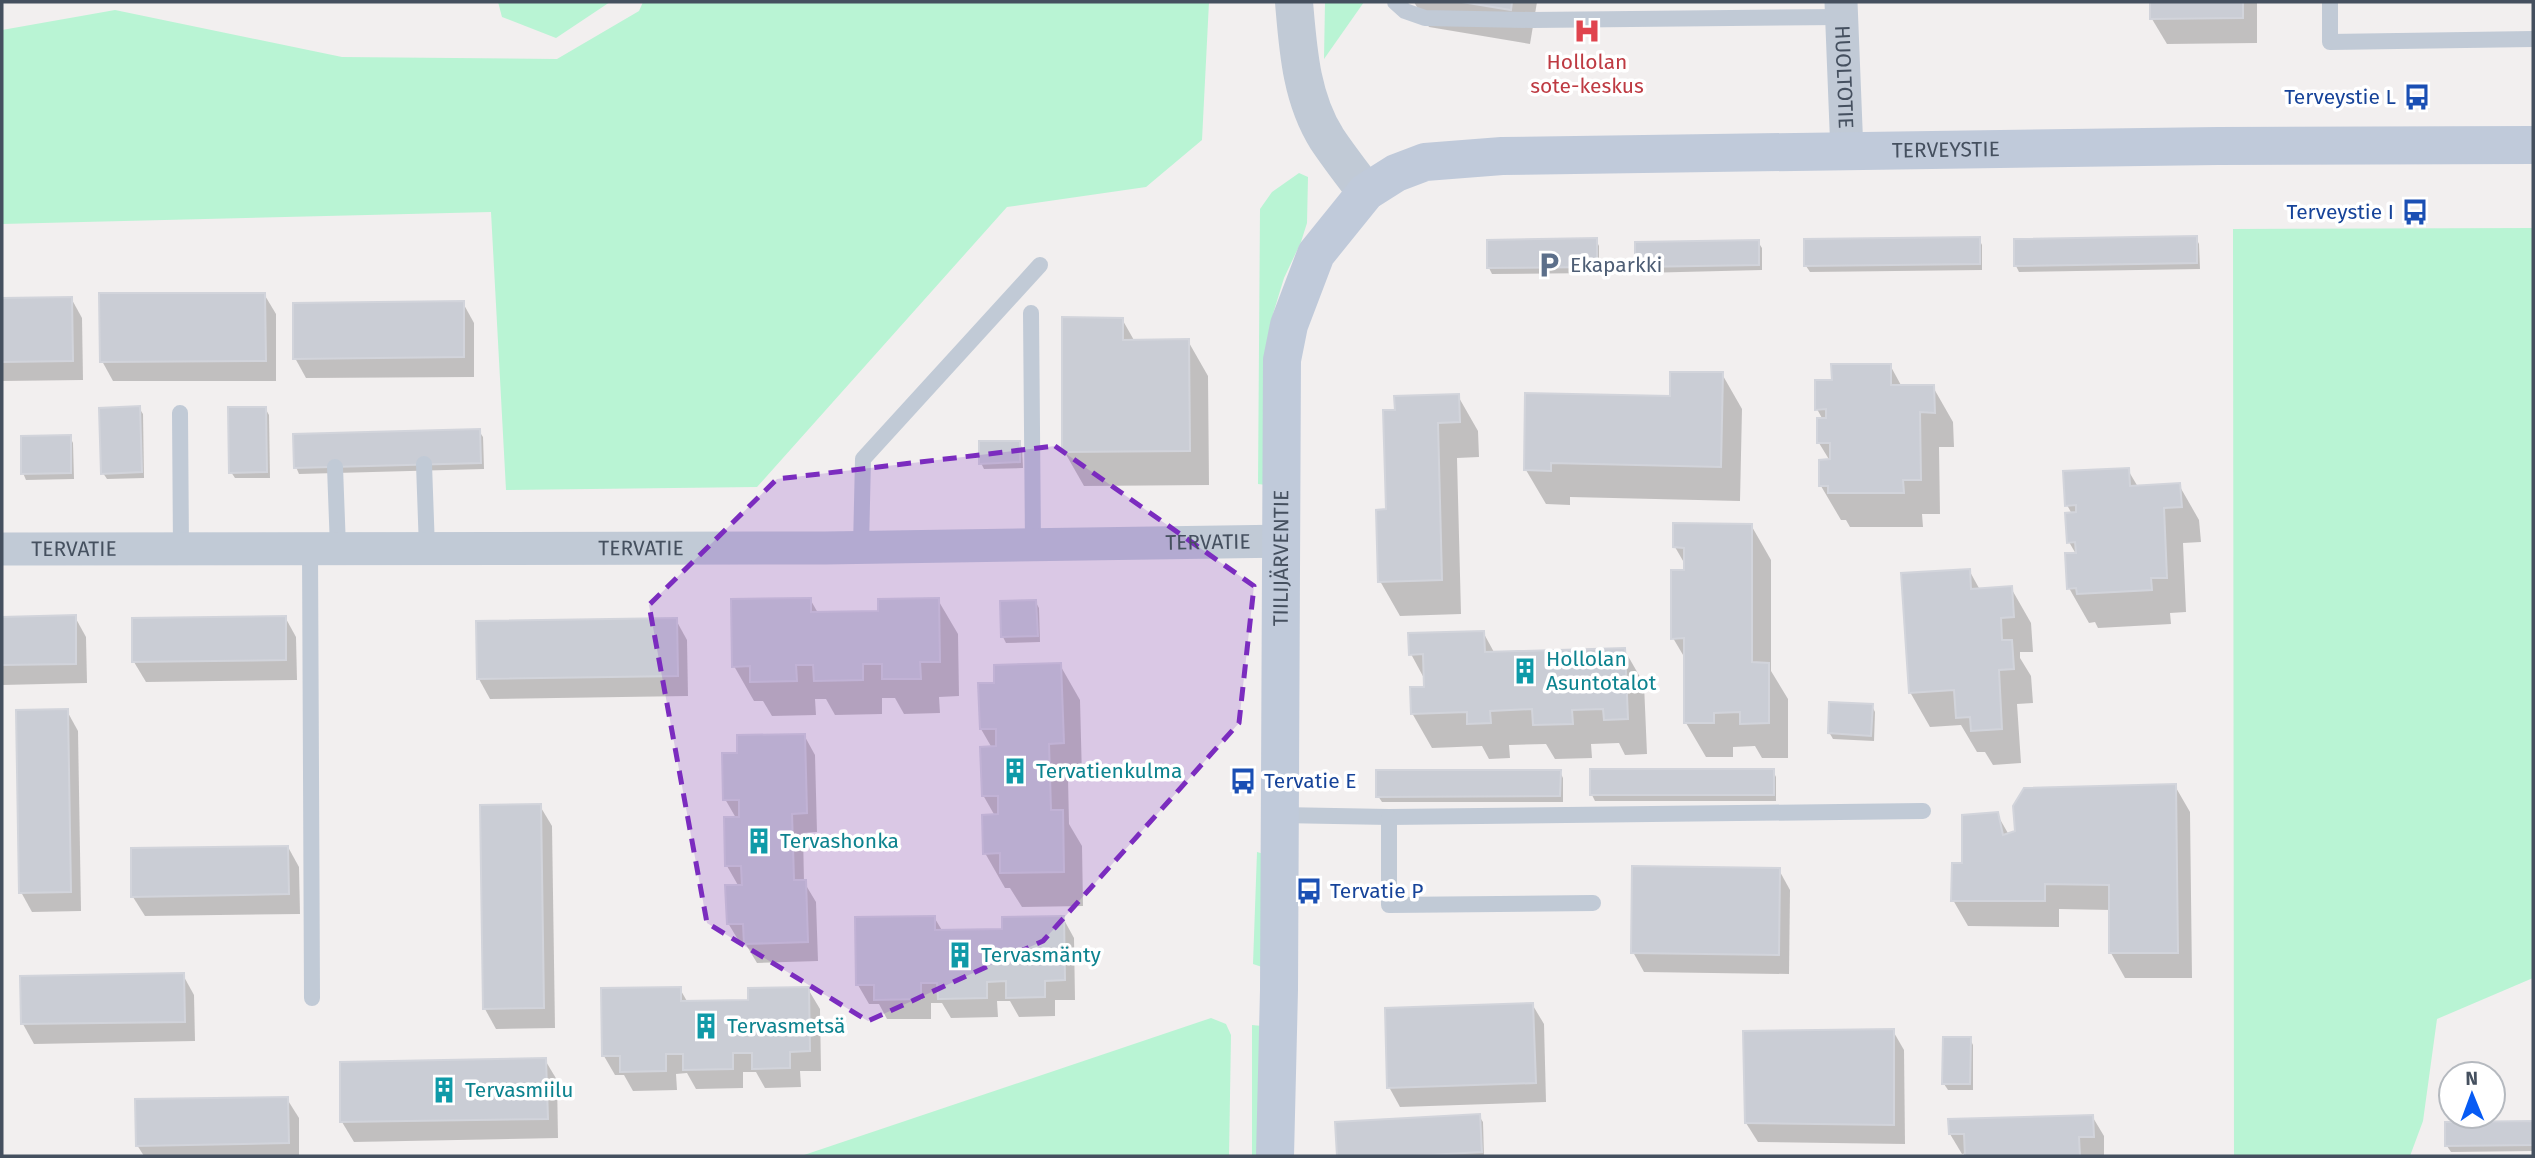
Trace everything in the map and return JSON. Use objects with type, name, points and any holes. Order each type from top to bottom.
[{"type":"main road","name":"TERVEYSTIE","points":[[1366,192],[1396,173],[1425,162],[1502,156],[2218,146],[2533,145]]},
{"type":"main road","name":"TIILIJÄRVENTIE","points":[[1275,1156],[1282,359],[1289,325],[1316,254],[1366,192]]},
{"type":"street","points":[[1294,2],[1298,60],[1311,107],[1326,138],[1366,192]]},
{"type":"street","name":"HUOLTOTIE","points":[[1841,10],[1847,153]]},
{"type":"street","name":"TERVATIE","points":[[2,549],[861,547],[1281,541]]},
{"type":"lane","points":[[1395,2],[1405,11],[1425,18],[1532,20],[1841,10]]},
{"type":"lane","points":[[2330,2],[2330,42],[2533,39]]},
{"type":"lane","points":[[861,547],[863,459],[1040,265]]},
{"type":"lane","points":[[1031,313],[1034,544]]},
{"type":"lane","points":[[180,413],[181,549]]},
{"type":"lane","points":[[424,464],[427,549]]},
{"type":"lane","points":[[312,998],[324,549],[335,467]]},
{"type":"lane","points":[[1280,815],[1389,817],[1923,811]]},
{"type":"lane","points":[[1389,817],[1390,905],[1593,903]]},
{"type":"highlighted area","points":[[1055,446],[1254,586],[1239,723],[1043,941],[868,1021],[707,923],[649,605],[777,479]]},
{"type":"green space","points":[[498,2],[610,2],[556,38],[502,17]]},
{"type":"green space","points":[[643,2],[1209,2],[1202,140],[1146,187],[1007,207],[757,487],[506,490],[491,212],[2,224],[2,30],[115,10],[342,57],[557,59],[639,11]]},
{"type":"green space","points":[[1325,2],[1364,2],[1324,59]]},
{"type":"green space","points":[[1299,173],[1308,177],[1307,223],[1284,278],[1273,314],[1266,485],[1258,484],[1260,209],[1272,192]]},
{"type":"green space","points":[[2533,228],[2533,978],[2437,1019],[2423,1121],[2410,1156],[2234,1156],[2233,229]]},
{"type":"green space","points":[[1257,852],[1264,854],[1262,967],[1253,964]]},
{"type":"green space","points":[[1211,1018],[1226,1024],[1231,1035],[1229,1156],[801,1156]]},
{"type":"green space","points":[[1252,1025],[1262,1026],[1261,1156],[1252,1156]]},
{"type":"building","name":"Hollolan sote-keskus","points":[[1462,2],[1512,2],[1511,10]]},
{"type":"building","points":[[2150,2],[2243,2],[2243,18],[2150,19]]},
{"type":"building","points":[[2197,236],[2197,263],[2014,266],[2014,239]]},
{"type":"building","points":[[1980,237],[1980,264],[1804,266],[1804,239]]},
{"type":"building","points":[[1597,238],[1597,267],[1487,268],[1487,240]]},
{"type":"building","points":[[1759,240],[1759,265],[1635,267],[1635,242]]},
{"type":"building","points":[[99,293],[265,293],[266,361],[100,362]]},
{"type":"building","points":[[72,297],[73,361],[2,362],[2,298]]},
{"type":"building","points":[[464,301],[464,357],[293,359],[293,303]]},
{"type":"building","points":[[1062,317],[1123,318],[1123,340],[1189,339],[1190,451],[1062,452]]},
{"type":"building","points":[[1831,364],[1891,364],[1891,385],[1934,385],[1935,413],[1920,412],[1921,480],[1903,480],[1904,493],[1828,493],[1828,486],[1819,486],[1819,460],[1830,459],[1830,443],[1817,443],[1817,418],[1826,418],[1826,409],[1815,410],[1815,380],[1832,380]]},
{"type":"building","points":[[1670,372],[1723,372],[1721,467],[1551,463],[1551,471],[1524,470],[1525,393],[1670,396]]},
{"type":"building","points":[[1459,394],[1460,422],[1438,423],[1442,580],[1378,582],[1376,510],[1386,509],[1383,410],[1395,410],[1394,396]]},
{"type":"building","points":[[140,406],[142,472],[101,474],[99,408]]},
{"type":"building","points":[[228,407],[266,407],[267,472],[229,473]]},
{"type":"building","points":[[480,429],[481,463],[294,468],[293,434]]},
{"type":"building","points":[[71,435],[71,473],[21,474],[21,436]]},
{"type":"building","points":[[979,441],[1020,441],[1020,462],[979,464]]},
{"type":"building","points":[[2129,468],[2130,486],[2180,483],[2182,507],[2164,508],[2167,578],[2151,578],[2152,590],[2077,594],[2076,588],[2067,589],[2065,553],[2076,553],[2075,542],[2067,543],[2065,513],[2076,512],[2076,505],[2065,506],[2063,471]]},
{"type":"building","points":[[1673,523],[1752,524],[1752,662],[1769,663],[1769,723],[1740,724],[1740,712],[1714,713],[1714,723],[1684,723],[1684,638],[1671,639],[1671,570],[1684,570],[1684,548],[1673,547]]},
{"type":"building","points":[[1970,569],[1971,589],[2012,586],[2014,617],[2001,618],[2002,640],[2012,640],[2014,669],[1999,670],[2002,729],[1971,731],[1970,717],[1956,718],[1954,690],[1909,693],[1901,573]]},
{"type":"building","points":[[811,598],[811,612],[878,611],[878,599],[939,598],[940,662],[920,662],[921,679],[882,679],[882,664],[863,664],[863,680],[814,681],[813,665],[796,665],[797,681],[750,682],[750,666],[732,667],[731,599]]},
{"type":"building","points":[[1036,600],[1038,636],[1001,637],[1000,601]]},
{"type":"building","points":[[76,615],[76,664],[2,665],[2,617]]},
{"type":"building","points":[[286,616],[286,660],[132,662],[132,618]]},
{"type":"building","points":[[677,618],[678,676],[477,679],[476,621]]},
{"type":"building","name":"Hollolan Asuntotalot","points":[[1484,631],[1485,652],[1625,648],[1628,719],[1604,720],[1603,709],[1572,710],[1573,724],[1533,725],[1532,709],[1490,711],[1491,723],[1467,724],[1467,712],[1411,714],[1410,687],[1424,687],[1423,654],[1409,655],[1408,633]]},
{"type":"building","name":"Tervatienkulma","points":[[1061,663],[1064,743],[1049,744],[1051,810],[1063,810],[1064,872],[1000,873],[1000,853],[983,854],[982,815],[998,814],[998,796],[982,796],[980,747],[996,746],[996,729],[980,729],[978,683],[994,683],[994,665]]},
{"type":"building","points":[[1829,702],[1873,704],[1871,736],[1828,733]]},
{"type":"building","points":[[68,709],[71,892],[19,893],[16,710]]},
{"type":"building","name":"Tervashonka","points":[[805,734],[807,813],[792,814],[794,880],[806,880],[808,942],[744,944],[743,924],[727,924],[725,885],[742,885],[741,866],[725,866],[724,817],[739,817],[739,800],[723,800],[722,753],[737,753],[737,735]]},
{"type":"building","points":[[1590,769],[1774,769],[1774,795],[1590,795]]},
{"type":"building","points":[[1376,770],[1561,770],[1560,796],[1376,797]]},
{"type":"building","points":[[2176,784],[2178,953],[2109,953],[2109,885],[2045,884],[2045,901],[1951,901],[1952,863],[1962,863],[1962,815],[1998,812],[2003,835],[2015,831],[2013,806],[2024,788]]},
{"type":"building","points":[[541,804],[544,1008],[483,1009],[480,805]]},
{"type":"building","points":[[288,846],[289,894],[131,897],[131,848]]},
{"type":"building","points":[[1632,866],[1780,868],[1779,955],[1631,953]]},
{"type":"building","name":"Tervasmänty","points":[[935,916],[935,930],[1002,929],[1002,917],[1064,916],[1065,980],[1045,981],[1045,997],[1006,998],[1006,981],[987,982],[987,998],[938,999],[937,983],[921,983],[921,999],[874,1000],[874,985],[856,985],[855,917]]},
{"type":"building","points":[[184,973],[185,1022],[21,1024],[20,976]]},
{"type":"building","name":"Tervasmetsä","points":[[681,987],[681,1001],[748,1000],[748,988],[809,987],[810,1051],[790,1052],[790,1068],[752,1069],[752,1053],[733,1053],[733,1069],[683,1070],[683,1054],[666,1054],[666,1071],[620,1072],[620,1056],[602,1056],[601,988]]},
{"type":"building","points":[[1533,1003],[1536,1083],[1387,1088],[1385,1008]]},
{"type":"building","points":[[1894,1029],[1894,1125],[1745,1123],[1743,1031]]},
{"type":"building","points":[[1943,1037],[1971,1037],[1970,1084],[1942,1084]]},
{"type":"building","name":"Tervasmiilu","points":[[546,1058],[548,1119],[340,1122],[340,1062]]},
{"type":"building","points":[[288,1097],[289,1143],[136,1146],[135,1099]]},
{"type":"building","points":[[1480,1114],[1482,1152],[1337,1156],[1335,1122]]},
{"type":"building","points":[[2093,1115],[2094,1137],[2079,1137],[2080,1156],[1965,1156],[1964,1134],[1949,1134],[1948,1119]]},
{"type":"building","points":[[2507,1121],[2533,1121],[2533,1145],[2445,1146],[2445,1130],[2507,1130]]},
{"type":"place","name":"Hollolan sote-keskus","points":[[1587,31]]},
{"type":"place","name":"Terveystie L","points":[[2417,97]]},
{"type":"place","name":"Terveystie I","points":[[2415,212]]},
{"type":"place","name":"Ekaparkki","points":[[1549,265]]},
{"type":"place","name":"Hollolan Asuntotalot","points":[[1525,671]]},
{"type":"place","name":"Tervatienkulma","points":[[1015,771]]},
{"type":"place","name":"Tervatie E","points":[[1243,781]]},
{"type":"place","name":"Tervashonka","points":[[759,841]]},
{"type":"place","name":"Tervatie P","points":[[1309,891]]},
{"type":"place","name":"Tervasmänty","points":[[960,955]]},
{"type":"place","name":"Tervasmetsä","points":[[706,1026]]},
{"type":"place","name":"Tervasmiilu","points":[[444,1090]]}]
